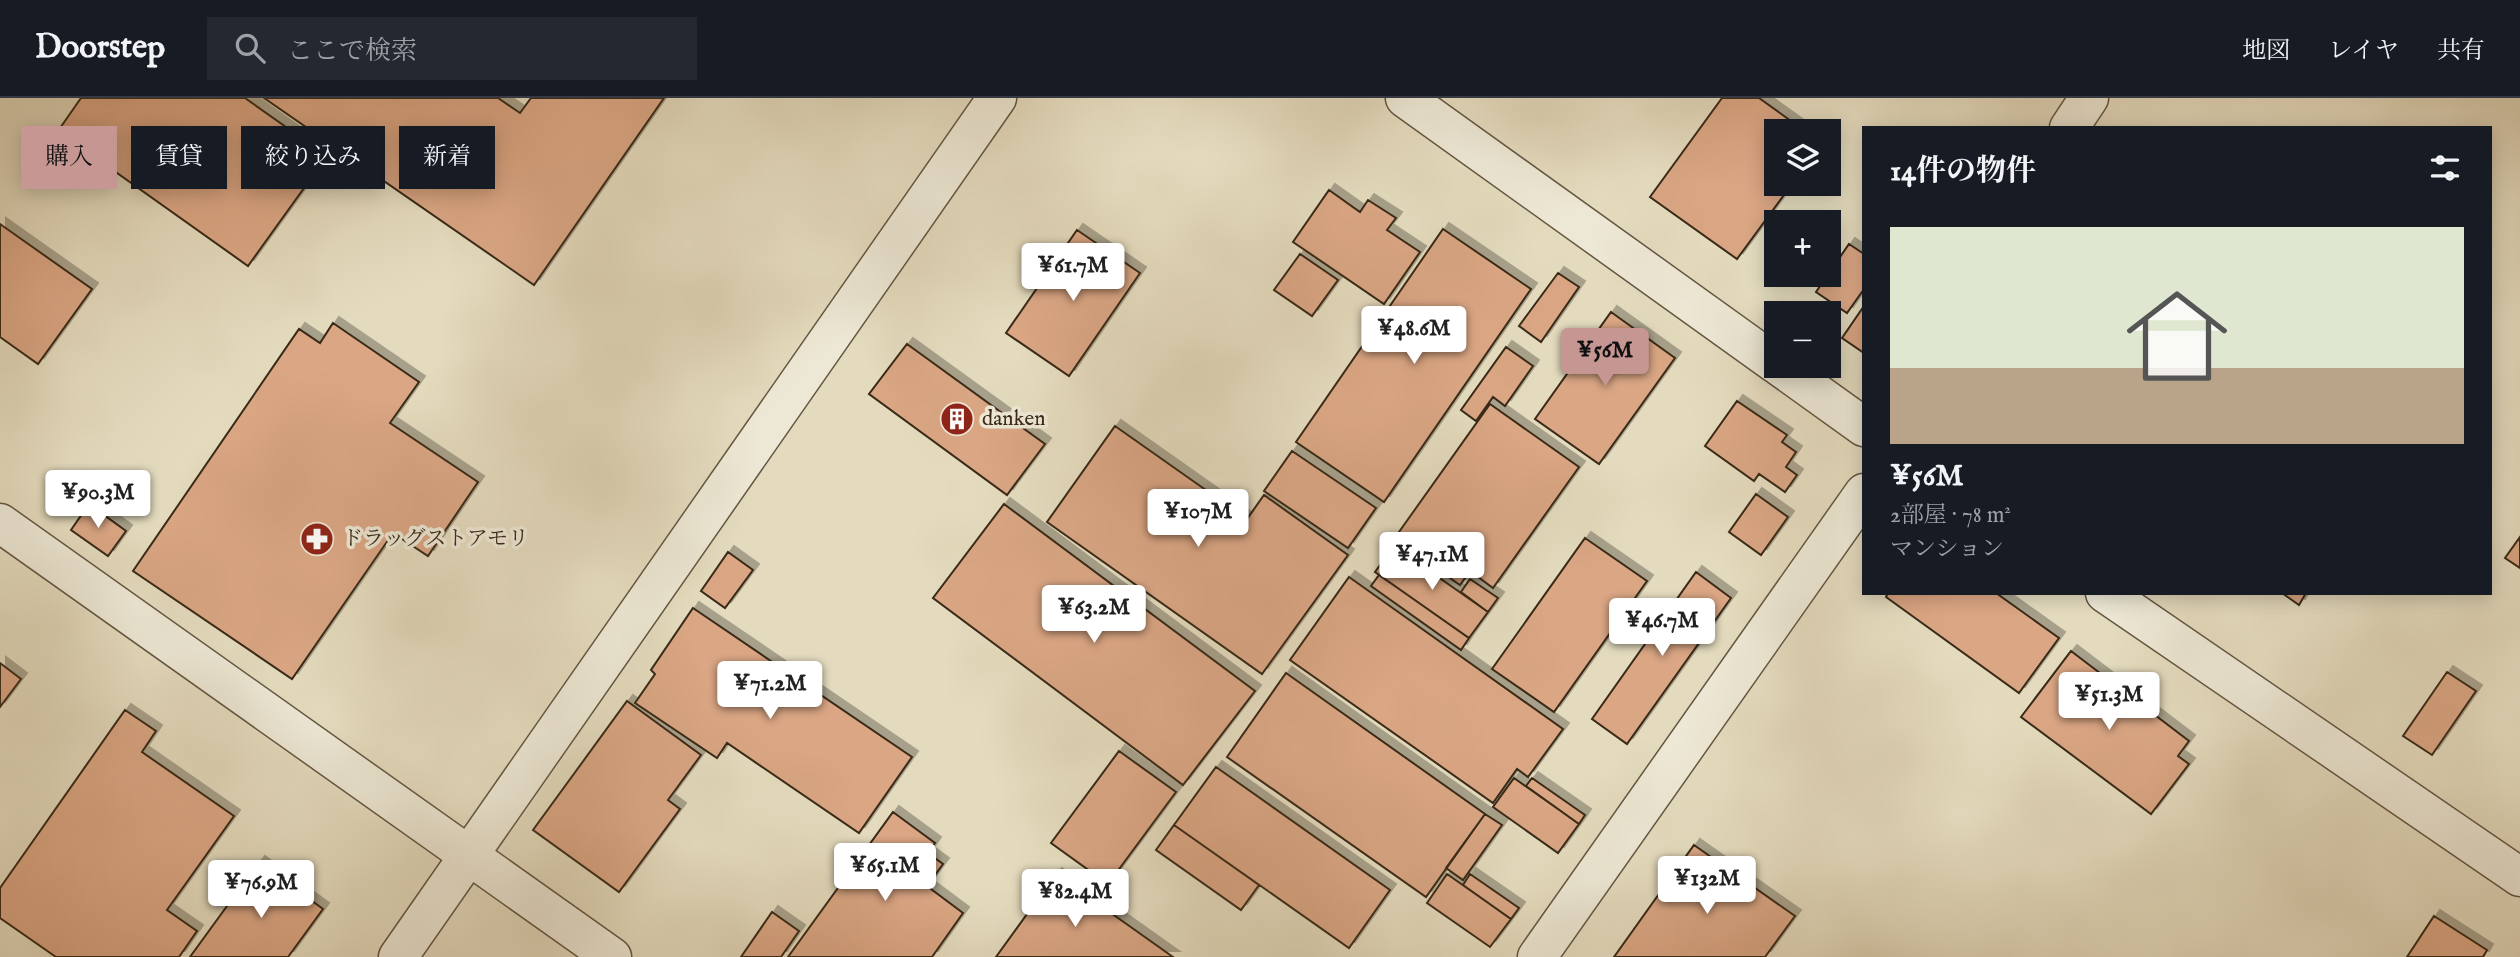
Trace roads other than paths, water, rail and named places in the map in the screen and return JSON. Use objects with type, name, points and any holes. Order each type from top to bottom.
[{"type":"street","points":[[398,957],[997,98]]},
{"type":"street","points":[[1405,98],[1764,356]]},
{"type":"street","points":[[2070,126],[2088,98]]},
{"type":"street","points":[[1795,378],[1862,426]]},
{"type":"street","points":[[1537,957],[1862,496]]},
{"type":"street","points":[[0,523],[612,957]]},
{"type":"street","points":[[2108,595],[2520,877]]},
{"type":"place","name":"danken","points":[[957,419]]},
{"type":"place","name":"ドラッグストアモリ","points":[[317,539]]}]
